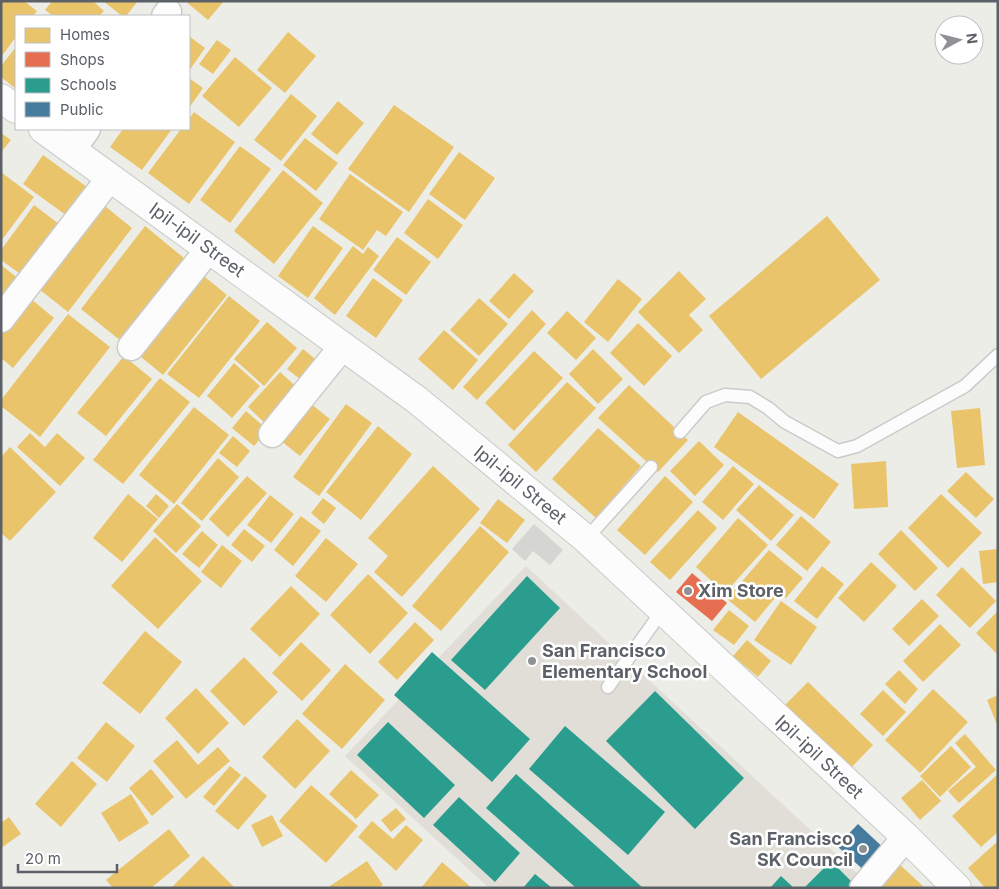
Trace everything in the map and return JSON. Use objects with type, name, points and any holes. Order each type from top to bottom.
[{"type":"street","points":[[1,98],[15,108]]},
{"type":"street","name":"Ipil-ipil Street","points":[[47,130],[80,139],[110,178],[417,400],[586,539],[906,837],[957,888]]},
{"type":"street","points":[[1,319],[110,178]]},
{"type":"street","points":[[131,347],[209,249]]},
{"type":"street","points":[[272,434],[343,346]]},
{"type":"street","points":[[863,888],[906,837]]},
{"type":"lane","points":[[680,432],[706,402],[725,395],[750,397],[768,408],[785,422],[838,451],[857,446],[965,386],[998,355]]},
{"type":"lane","points":[[586,539],[651,467]]},
{"type":"lane","points":[[608,687],[662,611]]},
{"type":"shaded area","name":"San Francisco Elementary School","points":[[526,566],[862,878],[854,888],[489,888],[345,756]]},
{"type":"building: Homes","points":[[1,1],[24,1],[37,11],[34,15],[15,15],[15,38],[1,57]]},
{"type":"building: Homes","points":[[52,1],[93,1],[104,11],[100,15],[52,15],[45,10]]},
{"type":"building: Homes","points":[[103,1],[138,1],[127,15],[121,15]]},
{"type":"building: Homes","points":[[185,1],[224,1],[208,20]]},
{"type":"building: Homes","points":[[288,32],[316,56],[285,93],[257,70]]},
{"type":"building: Homes","points":[[190,37],[205,48],[190,70]]},
{"type":"building: Homes","points":[[217,40],[231,50],[213,74],[199,64]]},
{"type":"building: Homes","points":[[15,48],[15,88],[1,77],[1,66]]},
{"type":"building: Homes","points":[[235,57],[272,88],[239,127],[202,96]]},
{"type":"building: Homes","points":[[190,79],[203,88],[190,107]]},
{"type":"building: Homes","points":[[291,94],[317,116],[281,161],[254,140]]},
{"type":"building: Homes","points":[[338,101],[364,123],[337,155],[311,134]]},
{"type":"building: Homes","points":[[394,105],[454,147],[409,212],[348,169]]},
{"type":"building: Homes","points":[[194,112],[235,142],[189,204],[148,173],[180,130],[190,130],[190,118]]},
{"type":"building: Homes","points":[[122,130],[171,130],[142,170],[110,147]]},
{"type":"building: Homes","points":[[1,133],[11,140],[1,152]]},
{"type":"building: Homes","points":[[305,138],[338,163],[316,191],[283,165]]},
{"type":"building: Homes","points":[[240,146],[271,169],[230,223],[200,200]]},
{"type":"building: Homes","points":[[459,152],[495,178],[465,220],[429,194]]},
{"type":"building: Homes","points":[[43,155],[91,190],[70,218],[23,184]]},
{"type":"building: Homes","points":[[283,170],[323,203],[274,264],[234,231]]},
{"type":"building: Homes","points":[[1,172],[34,197],[1,241]]},
{"type":"building: Homes","points":[[350,174],[403,212],[386,236],[377,230],[363,250],[319,219]]},
{"type":"building: Homes","points":[[428,199],[463,225],[438,259],[404,233]]},
{"type":"building: Homes","points":[[100,202],[132,228],[68,312],[35,286]]},
{"type":"building: Homes","points":[[34,205],[63,227],[26,278],[1,260],[1,250]]},
{"type":"building: Homes","points":[[827,216],[880,280],[761,379],[709,316]]},
{"type":"building: Homes","points":[[145,226],[190,263],[126,345],[81,309]]},
{"type":"building: Homes","points":[[313,226],[343,248],[308,298],[278,276]]},
{"type":"building: Homes","points":[[397,237],[431,262],[406,295],[373,270]]},
{"type":"building: Homes","points":[[353,246],[363,254],[368,247],[379,256],[335,315],[314,298]]},
{"type":"building: Homes","points":[[1,265],[19,279],[1,304]]},
{"type":"building: Homes","points":[[679,271],[706,299],[689,315],[703,330],[679,353],[638,312]]},
{"type":"building: Homes","points":[[200,273],[227,295],[163,375],[136,353]]},
{"type":"building: Homes","points":[[514,273],[534,291],[509,319],[489,301]]},
{"type":"building: Homes","points":[[373,278],[403,300],[376,338],[346,316]]},
{"type":"building: Homes","points":[[618,279],[642,299],[608,342],[584,322]]},
{"type":"building: Homes","points":[[229,296],[260,321],[199,398],[167,374]]},
{"type":"building: Homes","points":[[30,298],[54,318],[13,368],[1,358],[1,333]]},
{"type":"building: Homes","points":[[479,298],[508,324],[479,356],[450,330]]},
{"type":"building: Homes","points":[[532,310],[546,324],[477,400],[463,387]]},
{"type":"building: Homes","points":[[567,311],[596,338],[576,360],[547,333]]},
{"type":"building: Homes","points":[[68,314],[110,347],[40,437],[1,406],[1,400]]},
{"type":"building: Homes","points":[[267,322],[297,348],[264,386],[234,359]]},
{"type":"building: Homes","points":[[638,323],[672,356],[644,386],[610,353]]},
{"type":"building: Homes","points":[[444,330],[478,360],[453,390],[418,359]]},
{"type":"building: Homes","points":[[303,349],[320,363],[305,383],[287,369]]},
{"type":"building: Homes","points":[[593,349],[623,379],[598,404],[569,374]]},
{"type":"building: Homes","points":[[534,351],[563,378],[514,431],[485,403]]},
{"type":"building: Homes","points":[[124,356],[152,379],[106,436],[77,413]]},
{"type":"building: Homes","points":[[234,363],[260,386],[232,418],[207,396]]},
{"type":"building: Homes","points":[[280,372],[301,391],[268,426],[248,407]]},
{"type":"building: Homes","points":[[160,378],[190,402],[123,484],[93,460]]},
{"type":"building: Homes","points":[[567,382],[596,408],[536,472],[508,445]]},
{"type":"building: Homes","points":[[629,385],[688,440],[658,472],[598,418]]},
{"type":"building: Homes","points":[[306,400],[330,419],[300,456],[276,437]]},
{"type":"building: Homes","points":[[346,404],[372,423],[319,496],[293,477]]},
{"type":"building: Homes","points":[[194,407],[229,435],[174,504],[139,475]]},
{"type":"building: Homes","points":[[980,408],[985,465],[957,468],[951,411]]},
{"type":"building: Homes","points":[[246,411],[268,430],[254,446],[232,428]]},
{"type":"building: Homes","points":[[738,412],[839,484],[814,519],[714,447]]},
{"type":"building: Homes","points":[[378,426],[412,454],[361,520],[326,492]]},
{"type":"building: Homes","points":[[598,428],[641,466],[596,518],[552,479]]},
{"type":"building: Homes","points":[[30,433],[45,447],[57,433],[85,458],[60,486],[17,447]]},
{"type":"building: Homes","points":[[233,436],[250,451],[237,467],[219,453]]},
{"type":"building: Homes","points":[[699,441],[724,465],[695,496],[670,471]]},
{"type":"building: Homes","points":[[10,447],[56,492],[10,541],[1,533],[1,457]]},
{"type":"building: Homes","points":[[218,458],[239,477],[202,521],[181,503]]},
{"type":"building: Homes","points":[[886,461],[888,507],[854,509],[851,464]]},
{"type":"building: Homes","points":[[433,466],[480,509],[402,597],[374,572],[388,556],[368,538]]},
{"type":"building: Homes","points":[[733,466],[754,484],[723,520],[702,502]]},
{"type":"building: Homes","points":[[966,472],[994,499],[976,518],[947,491]]},
{"type":"building: Homes","points":[[247,476],[267,493],[228,537],[209,519]]},
{"type":"building: Homes","points":[[665,476],[693,502],[645,555],[617,530]]},
{"type":"building: Homes","points":[[759,485],[794,515],[771,541],[736,510]]},
{"type":"building: Homes","points":[[128,494],[158,519],[122,562],[93,538]]},
{"type":"building: Homes","points":[[156,494],[169,506],[159,518],[146,506]]},
{"type":"building: Homes","points":[[941,494],[982,533],[948,568],[908,528]]},
{"type":"building: Homes","points":[[270,495],[294,514],[271,543],[247,525]]},
{"type":"building: Homes","points":[[323,498],[336,508],[324,524],[311,513]]},
{"type":"building: Homes","points":[[498,499],[525,520],[507,543],[480,523]]},
{"type":"building: Homes","points":[[177,504],[201,526],[176,553],[153,531]]},
{"type":"building: Homes","points":[[698,510],[717,528],[670,580],[650,562]]},
{"type":"building: Homes","points":[[301,516],[321,531],[293,566],[274,550]]},
{"type":"building: Homes","points":[[801,516],[831,542],[807,571],[776,545]]},
{"type":"building: Homes","points":[[738,518],[768,545],[725,593],[696,567]]},
{"type":"building: Homes","points":[[480,526],[509,552],[441,631],[412,606]]},
{"type":"building: Homes","points":[[244,529],[265,546],[252,562],[231,545]]},
{"type":"building: Homes","points":[[901,530],[938,568],[915,591],[878,554]]},
{"type":"building: Homes","points":[[202,531],[218,545],[199,568],[182,554]]},
{"type":"building: Homes","points":[[155,537],[202,581],[158,629],[111,586]]},
{"type":"building: Homes","points":[[326,538],[358,564],[326,602],[295,576]]},
{"type":"building: Homes","points":[[222,545],[242,561],[221,588],[201,572]]},
{"type":"building: Homes","points":[[998,549],[998,582],[983,584],[979,551]]},
{"type":"building: Homes","points":[[769,550],[803,578],[786,598],[780,592],[755,622],[727,599]]},
{"type":"building: Homes","points":[[871,562],[897,586],[864,622],[838,598]]},
{"type":"building: Homes","points":[[822,566],[844,584],[817,619],[794,601]]},
{"type":"building: Homes","points":[[962,567],[996,601],[970,628],[936,595]]},
{"type":"building: Homes","points":[[368,574],[408,613],[370,654],[330,615]]},
{"type":"building: Homes","points":[[291,586],[320,614],[280,657],[250,629]]},
{"type":"building: Homes","points":[[922,599],[939,616],[909,646],[892,629]]},
{"type":"building: Homes","points":[[781,601],[817,627],[791,665],[754,640]]},
{"type":"building: Homes","points":[[729,610],[749,626],[734,645],[713,630]]},
{"type":"building: Homes","points":[[998,611],[998,655],[976,633]]},
{"type":"building: Homes","points":[[415,622],[434,640],[397,680],[378,662]]},
{"type":"building: Homes","points":[[940,624],[961,645],[923,682],[903,661]]},
{"type":"building: Homes","points":[[145,631],[182,662],[140,714],[102,683]]},
{"type":"building: Homes","points":[[747,640],[771,661],[758,677],[733,656]]},
{"type":"building: Homes","points":[[301,642],[331,670],[302,701],[272,673]]},
{"type":"building: Homes","points":[[244,657],[278,692],[244,726],[210,691]]},
{"type":"building: Homes","points":[[345,664],[385,700],[342,749],[302,714]]},
{"type":"building: Homes","points":[[899,670],[918,689],[905,704],[885,684]]},
{"type":"building: Homes","points":[[808,682],[873,745],[847,772],[781,709]]},
{"type":"building: Homes","points":[[196,688],[229,723],[198,754],[165,718]]},
{"type":"building: Homes","points":[[933,689],[968,722],[920,773],[885,740]]},
{"type":"building: Homes","points":[[883,690],[906,712],[883,736],[860,714]]},
{"type":"building: Homes","points":[[998,695],[998,727],[987,700]]},
{"type":"building: Homes","points":[[297,719],[330,751],[295,789],[262,757]]},
{"type":"building: Homes","points":[[106,722],[135,746],[107,782],[77,758]]},
{"type":"building: Homes","points":[[965,734],[996,770],[959,803],[948,791],[976,767],[955,743]]},
{"type":"building: Homes","points":[[177,740],[198,765],[218,747],[230,761],[186,799],[153,761]]},
{"type":"building: Homes","points":[[951,746],[971,767],[940,797],[920,776]]},
{"type":"building: Homes","points":[[72,761],[97,784],[61,827],[35,804]]},
{"type":"building: Homes","points":[[230,766],[241,775],[214,806],[203,797]]},
{"type":"building: Homes","points":[[151,769],[174,797],[152,816],[129,788]]},
{"type":"building: Homes","points":[[351,770],[379,795],[356,819],[329,794]]},
{"type":"building: Homes","points":[[998,774],[998,832],[981,847],[952,816]]},
{"type":"building: Homes","points":[[245,776],[267,796],[238,830],[215,811]]},
{"type":"building: Homes","points":[[922,780],[941,801],[920,820],[901,798]]},
{"type":"building: Homes","points":[[311,785],[358,826],[326,863],[279,821]]},
{"type":"building: Homes","points":[[131,794],[149,823],[119,842],[101,813]]},
{"type":"building: Homes","points":[[396,808],[406,819],[391,832],[381,820]]},
{"type":"building: Homes","points":[[272,815],[283,836],[262,847],[251,825]]},
{"type":"building: Homes","points":[[9,817],[21,834],[1,848],[1,823]]},
{"type":"building: Homes","points":[[372,821],[393,839],[406,825],[423,840],[396,871],[358,837]]},
{"type":"building: Homes","points":[[169,829],[190,856],[151,888],[113,888],[106,880]]},
{"type":"building: Homes","points":[[998,841],[998,888],[985,888],[968,868]]},
{"type":"building: Homes","points":[[203,856],[235,888],[171,888]]},
{"type":"building: Homes","points":[[367,861],[383,885],[379,888],[327,888]]},
{"type":"building: Homes","points":[[896,861],[925,888],[883,888],[877,881]]},
{"type":"building: Homes","points":[[442,862],[472,888],[421,888]]},
{"type":"building: Shops","points":[[692,573],[727,603],[712,621],[676,592]]},
{"type":"building: Schools","points":[[527,576],[560,608],[485,690],[451,660]]},
{"type":"building: Schools","points":[[432,652],[530,739],[492,782],[394,695]]},
{"type":"building: Schools","points":[[655,691],[744,778],[695,829],[606,741]]},
{"type":"building: Schools","points":[[388,722],[455,785],[424,818],[357,755]]},
{"type":"building: Schools","points":[[565,726],[665,812],[628,855],[529,769]]},
{"type":"building: Schools","points":[[516,774],[643,888],[576,888],[486,808]]},
{"type":"building: Schools","points":[[459,797],[520,853],[495,882],[433,825]]},
{"type":"building: Schools","points":[[831,861],[853,883],[848,888],[804,888]]},
{"type":"building: Schools","points":[[535,874],[552,888],[523,888]]},
{"type":"building: Schools","points":[[781,876],[794,888],[770,888]]},
{"type":"building: Public","name":"San Francisco SK Council","points":[[858,824],[888,852],[868,874],[837,846]]},
{"type":"building: Other","points":[[534,524],[563,550],[550,565],[533,551],[525,561],[512,549]]},
{"type":"place","name":"Xim Store","points":[[688,591]]},
{"type":"place","name":"San Francisco Elementary School","points":[[532,661]]},
{"type":"place","name":"San Francisco SK Council","points":[[863,849]]}]
